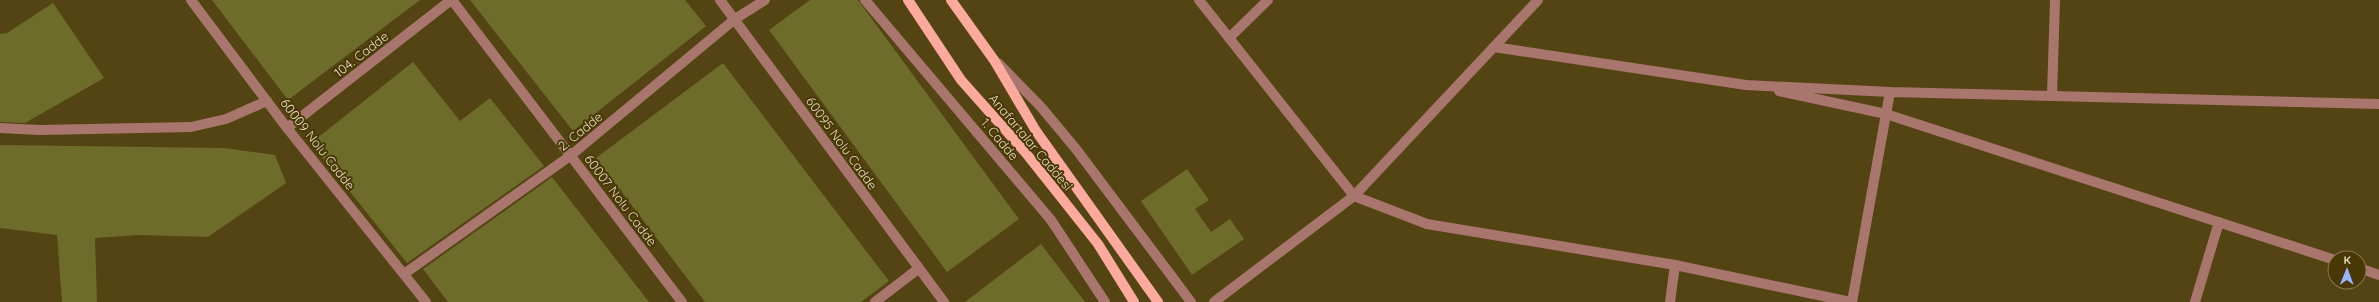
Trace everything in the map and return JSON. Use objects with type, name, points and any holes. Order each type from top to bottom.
[{"type":"main road","name":"Anafartalar Caddesi","points":[[908,0],[961,80],[1025,152],[1098,244],[1134,302]]},
{"type":"main road","name":"Anafartalar Caddesi","points":[[951,0],[994,60],[1036,131],[1158,302]]},
{"type":"street","name":"60009 Nolu Cadde","points":[[191,0],[287,128],[426,302]]},
{"type":"street","name":"104. Cadde","points":[[287,128],[452,0]]},
{"type":"street","name":"60007 Nolu Cadde","points":[[452,0],[682,302]]},
{"type":"street","name":"60095 Nolu Cadde","points":[[720,0],[736,19],[918,269],[944,302]]},
{"type":"street","name":"2. Cadde","points":[[404,274],[570,156],[736,19],[765,0]]},
{"type":"street","name":"1. Cadde","points":[[865,0],[1051,220],[1105,302]]},
{"type":"street","points":[[1199,0],[1354,196],[1427,224],[1674,265],[1852,302],[1890,92]]},
{"type":"street","points":[[1229,38],[1268,0]]},
{"type":"street","points":[[1214,302],[1354,196],[1538,0]]},
{"type":"street","points":[[2052,95],[2055,0]]},
{"type":"street","points":[[1494,48],[1746,85],[1886,114],[2327,257]]},
{"type":"street","points":[[994,60],[1041,107],[1076,149],[1191,302]]},
{"type":"street","points":[[1746,85],[1890,92],[2379,104]]},
{"type":"street","points":[[0,128],[40,130],[191,127],[226,119],[267,101]]},
{"type":"street","points":[[2196,302],[2219,222]]},
{"type":"street","points":[[1670,302],[1674,265]]},
{"type":"street","points":[[875,302],[918,269]]},
{"type":"street","points":[[2367,271],[2379,275]]},
{"type":"building","points":[[212,0],[420,0],[288,100]]},
{"type":"building","points":[[470,0],[685,0],[706,26],[573,131]]},
{"type":"building","points":[[810,0],[858,0],[1019,219],[947,272],[769,30]]},
{"type":"building","points":[[53,3],[104,78],[25,123],[0,122],[0,34],[7,33]]},
{"type":"building","points":[[413,62],[460,121],[490,98],[544,166],[407,263],[311,143]]},
{"type":"building","points":[[723,63],[889,281],[861,302],[705,302],[596,158]]},
{"type":"building","points":[[0,145],[224,148],[275,155],[286,183],[208,237],[138,235],[95,238],[97,302],[62,302],[57,235],[0,228]]},
{"type":"building","points":[[1187,169],[1209,200],[1195,209],[1211,232],[1230,219],[1244,239],[1192,275],[1141,201]]},
{"type":"building","points":[[552,177],[649,302],[448,302],[423,269]]},
{"type":"building","points":[[1041,244],[1085,302],[965,302]]}]
